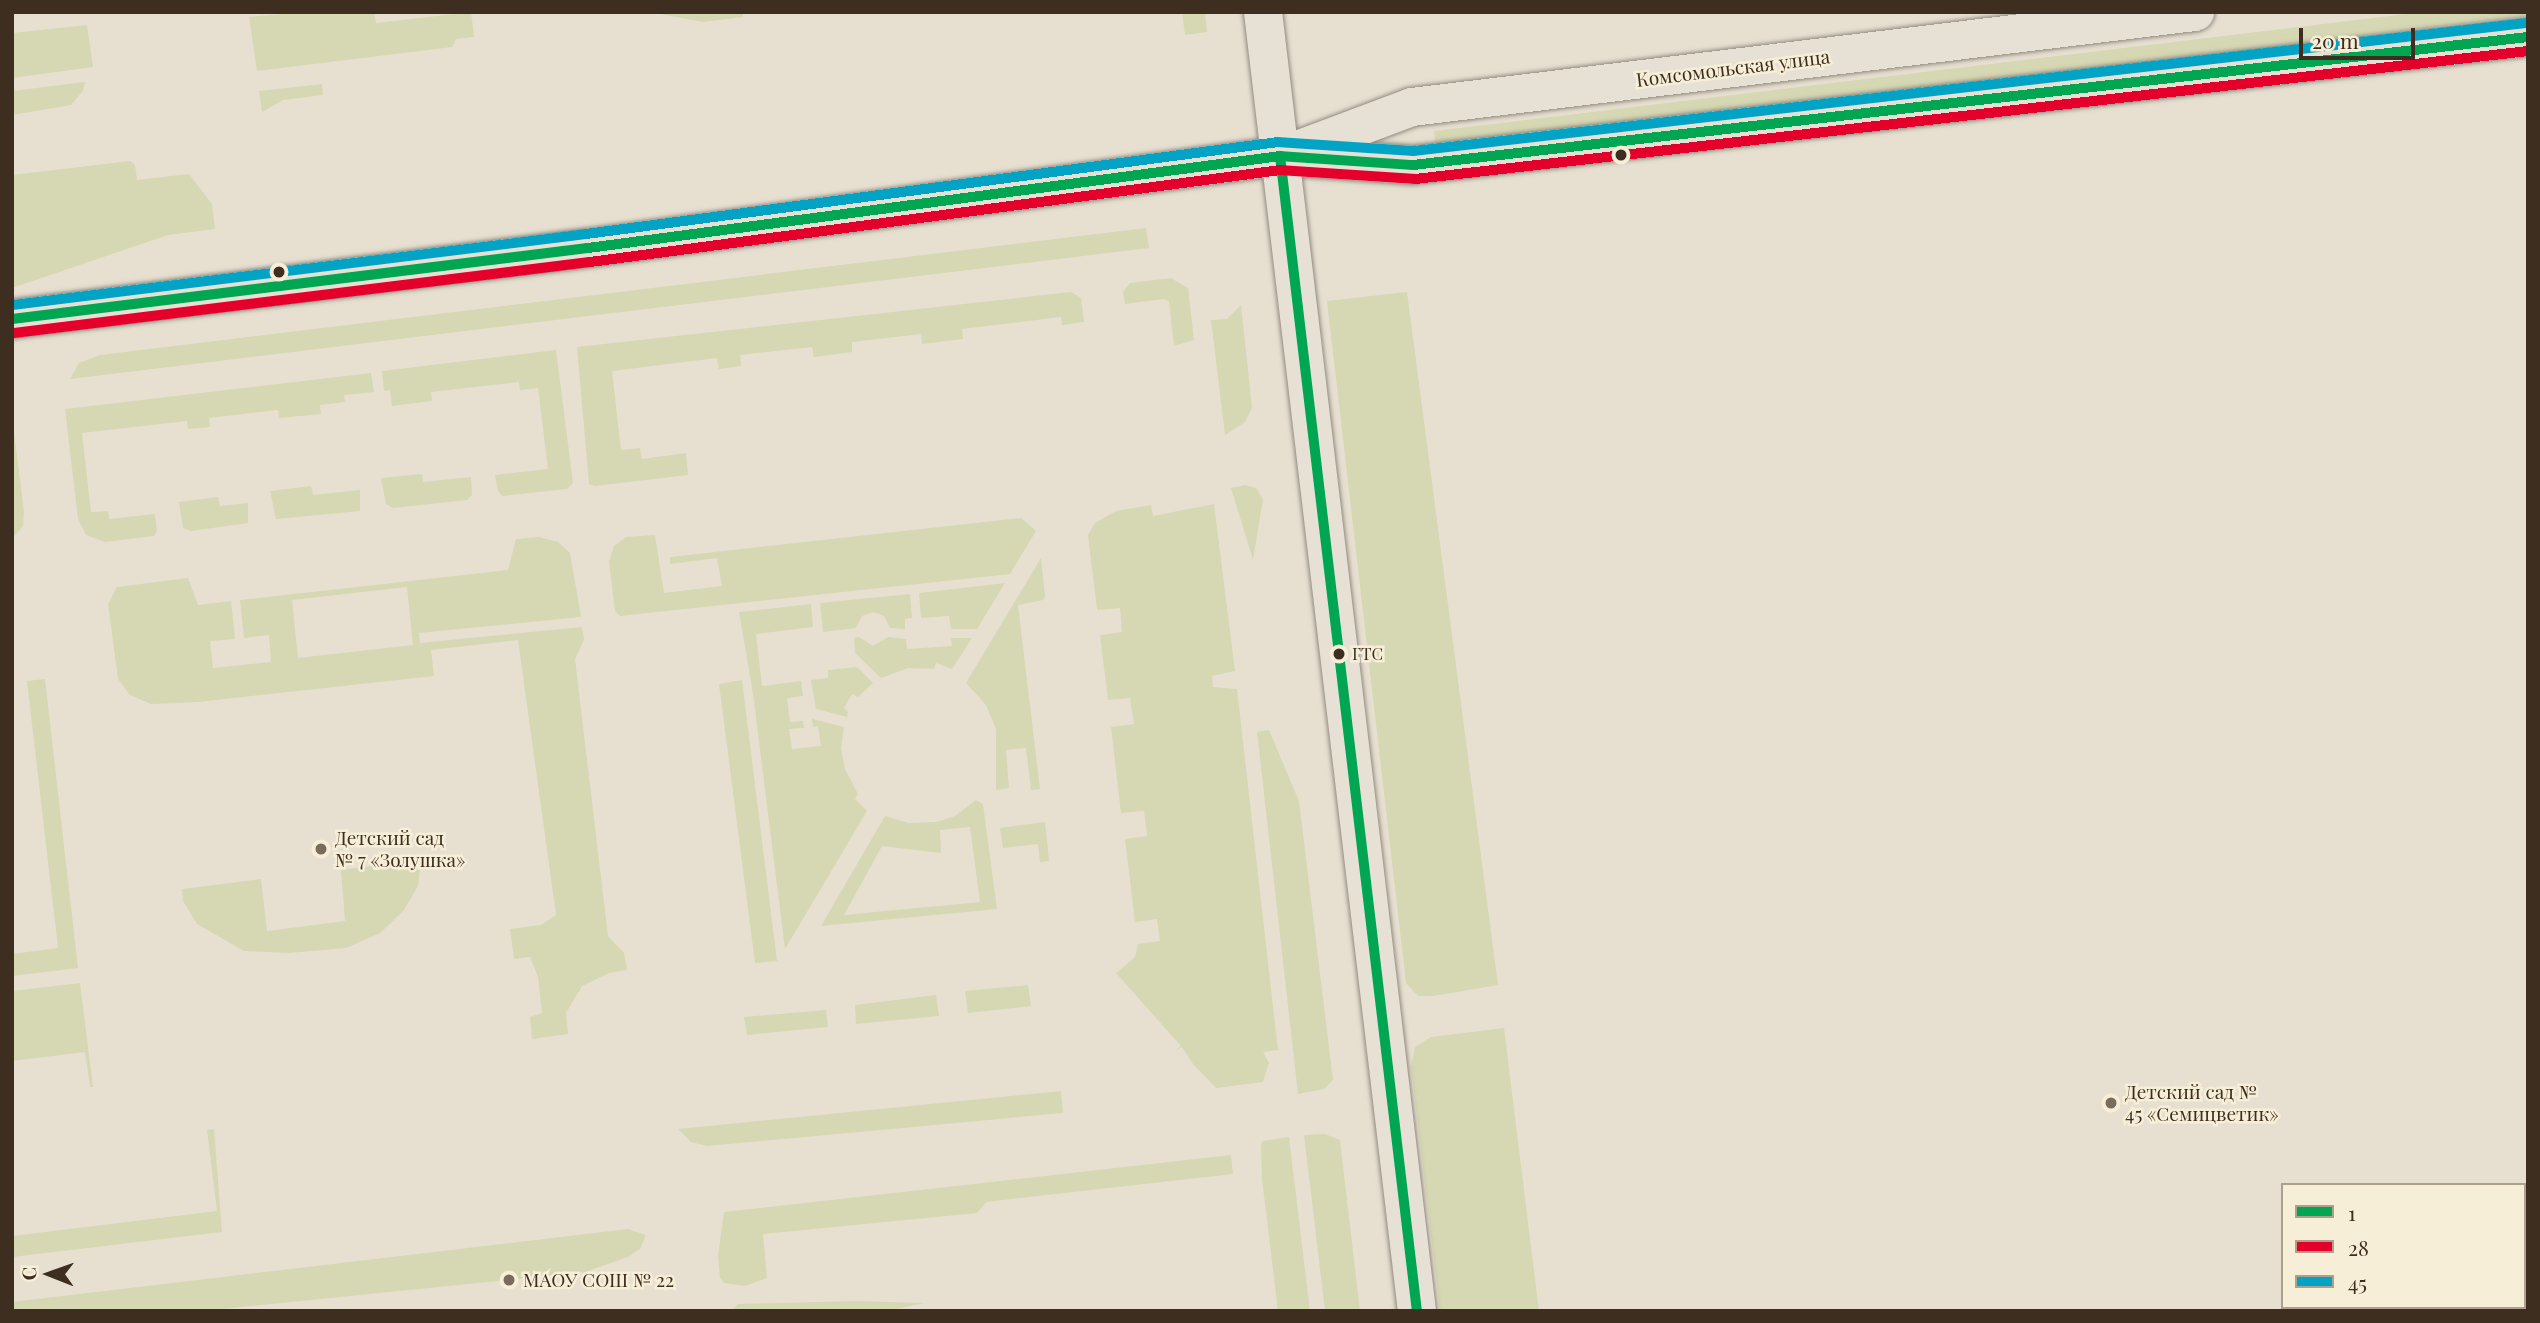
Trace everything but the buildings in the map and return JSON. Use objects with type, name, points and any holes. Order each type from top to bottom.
[{"type":"main road","points":[[1263,12],[1417,1311]]},
{"type":"main road","name":"Комсомольская улица","points":[[1280,156],[1412,107],[2195,12]]},
{"type":"main road","name":"Комсомольская улица","points":[[12,319],[588,248],[1280,156],[1413,165],[2528,37]]},
{"type":"green space","points":[[303,12],[374,12],[376,23],[471,12],[474,37],[456,39],[452,47],[257,71],[249,17]]},
{"type":"green space","points":[[650,12],[743,12],[743,17],[703,22]]},
{"type":"green space","points":[[1182,12],[1205,12],[1207,32],[1185,35]]},
{"type":"green space","points":[[2422,12],[2528,12],[2528,16],[1436,147],[1434,131]]},
{"type":"green space","points":[[87,25],[93,67],[12,78],[12,33]]},
{"type":"green space","points":[[85,82],[83,91],[71,105],[12,115],[12,91]]},
{"type":"green space","points":[[322,84],[323,95],[283,100],[262,112],[259,91]]},
{"type":"green space","points":[[130,161],[135,165],[137,180],[189,174],[212,204],[215,229],[168,235],[12,288],[12,175]]},
{"type":"green space","points":[[1146,228],[1149,248],[70,379],[79,363],[100,355]]},
{"type":"green space","points":[[1171,278],[1188,288],[1194,340],[1174,346],[1169,301],[1164,299],[1125,304],[1123,292],[1130,283]]},
{"type":"green space","points":[[1071,292],[1081,298],[1084,322],[1062,325],[1061,317],[962,329],[963,339],[922,344],[921,334],[852,342],[852,352],[814,357],[812,347],[740,355],[741,366],[719,369],[717,358],[612,371],[621,450],[640,448],[642,459],[686,453],[688,475],[595,486],[589,484],[577,347]]},
{"type":"green space","points":[[1407,292],[1498,985],[1433,996],[1418,996],[1406,983],[1327,301]]},
{"type":"green space","points":[[1241,305],[1252,408],[1245,422],[1225,435],[1211,320],[1227,319]]},
{"type":"green space","points":[[556,350],[573,483],[567,489],[502,496],[498,491],[495,475],[548,469],[538,388],[520,390],[519,382],[431,392],[432,401],[392,406],[390,390],[384,391],[382,371]]},
{"type":"green space","points":[[371,373],[374,392],[344,395],[345,402],[320,405],[321,414],[279,418],[278,410],[209,418],[210,427],[188,429],[187,421],[82,433],[91,512],[108,511],[109,519],[155,514],[157,531],[154,536],[105,542],[86,535],[78,519],[65,409]]},
{"type":"green space","points":[[12,415],[24,512],[23,526],[12,539]]},
{"type":"green space","points":[[422,474],[423,482],[471,477],[472,495],[467,500],[393,508],[386,504],[381,478]]},
{"type":"green space","points":[[1245,485],[1256,488],[1263,499],[1253,560],[1231,488]]},
{"type":"green space","points":[[311,486],[313,495],[360,490],[360,511],[276,519],[270,491]]},
{"type":"green space","points":[[218,497],[220,506],[248,503],[248,523],[191,531],[183,528],[179,502]]},
{"type":"green space","points":[[1214,504],[1235,671],[1212,676],[1213,687],[1237,689],[1278,1050],[1263,1052],[1269,1063],[1263,1082],[1216,1088],[1193,1064],[1182,1047],[1175,1051],[1181,1046],[1116,973],[1135,957],[1138,944],[1160,941],[1157,919],[1135,922],[1125,839],[1147,836],[1144,811],[1121,813],[1111,727],[1134,724],[1130,698],[1108,700],[1100,635],[1122,632],[1120,608],[1097,610],[1088,535],[1095,523],[1116,511],[1151,505],[1153,516]]},
{"type":"green space","points":[[1021,518],[1036,531],[1010,574],[620,616],[615,611],[609,562],[614,546],[626,537],[655,535],[664,593],[722,586],[717,558],[670,564],[670,557]]},
{"type":"green space","points":[[539,537],[558,542],[570,553],[581,617],[419,633],[420,643],[582,627],[584,640],[575,659],[608,936],[624,953],[627,970],[609,973],[582,986],[566,1013],[568,1034],[532,1039],[530,1017],[542,1013],[538,977],[530,957],[514,959],[510,929],[541,925],[556,915],[518,640],[431,650],[434,676],[198,702],[151,704],[130,695],[118,679],[108,604],[117,587],[188,578],[198,605],[231,601],[235,639],[210,641],[213,668],[271,662],[269,635],[244,638],[240,600],[508,570],[516,539]],"holes":[[[407,587],[413,645],[298,658],[292,600]]]},
{"type":"green space","points":[[1041,558],[1045,597],[1043,600],[1018,605],[1040,789],[1031,790],[1026,748],[1006,750],[1009,788],[996,790],[996,729],[986,705],[966,683]]},
{"type":"green space","points":[[1005,583],[977,629],[951,629],[949,616],[921,618],[919,593]]},
{"type":"green space","points":[[910,594],[912,618],[905,619],[905,629],[890,628],[884,616],[873,612],[862,616],[856,628],[823,632],[820,603]]},
{"type":"green space","points":[[811,604],[813,627],[756,634],[762,686],[801,681],[803,696],[787,698],[790,722],[803,721],[804,728],[789,729],[792,749],[821,746],[818,726],[813,727],[812,719],[844,727],[841,749],[845,769],[858,794],[855,799],[867,811],[785,949],[753,694],[739,612]]},
{"type":"green space","points":[[859,637],[873,646],[888,637],[906,639],[907,649],[952,646],[951,638],[972,638],[952,669],[936,663],[934,669],[908,668],[881,678],[855,653],[854,638]]},
{"type":"green space","points":[[857,667],[873,683],[858,697],[852,694],[844,708],[848,712],[847,717],[816,709],[811,680],[828,678],[828,670]]},
{"type":"green space","points":[[45,679],[78,968],[12,976],[12,954],[58,948],[27,681]]},
{"type":"green space","points":[[742,680],[777,961],[755,963],[719,684]]},
{"type":"green space","points":[[1269,730],[1299,801],[1333,1080],[1324,1089],[1298,1094],[1257,732]]},
{"type":"green space","points":[[976,800],[983,804],[997,909],[821,926],[885,816],[909,823],[936,822],[955,816]],"holes":[[[970,827],[980,902],[844,915],[882,846],[941,853],[940,830]]]},
{"type":"green space","points":[[1045,822],[1049,861],[1040,862],[1038,844],[1003,848],[1000,828]]},
{"type":"green space","points":[[421,860],[418,886],[404,910],[380,933],[346,948],[289,953],[244,951],[197,924],[183,901],[182,889],[261,879],[267,931],[345,921],[341,870]]},
{"type":"green space","points":[[80,983],[93,1087],[90,1087],[85,1052],[12,1061],[12,991]]},
{"type":"green space","points":[[1028,985],[1031,1006],[968,1013],[965,991]]},
{"type":"green space","points":[[936,995],[939,1016],[856,1024],[855,1005]]},
{"type":"green space","points":[[826,1010],[828,1027],[747,1035],[744,1017]]},
{"type":"green space","points":[[1504,1028],[1539,1311],[1440,1311],[1411,1067],[1415,1047],[1431,1037]]},
{"type":"green space","points":[[1061,1091],[1063,1113],[707,1146],[691,1142],[678,1129]]},
{"type":"green space","points":[[214,1129],[222,1232],[12,1257],[12,1236],[217,1211],[207,1130]]},
{"type":"green space","points":[[1325,1134],[1340,1140],[1360,1311],[1325,1311],[1304,1135]]},
{"type":"green space","points":[[1289,1137],[1310,1311],[1278,1311],[1262,1179],[1261,1144],[1263,1141]]},
{"type":"green space","points":[[1231,1155],[1233,1174],[986,1202],[977,1213],[763,1234],[767,1278],[745,1286],[724,1283],[720,1278],[718,1256],[724,1212]]},
{"type":"green space","points":[[628,1229],[646,1235],[640,1249],[628,1257],[585,1272],[202,1311],[12,1311],[12,1302]]},
{"type":"green space","points":[[855,1301],[924,1303],[887,1311],[731,1311],[738,1304]]},
{"type":"transit line","name":"45","points":[[12,305],[586,234],[1278,142],[1413,151],[2526,23]]},
{"type":"transit line","name":"1","points":[[12,319],[588,248],[1280,156],[1413,165],[2528,37]]},
{"type":"transit line","name":"28","points":[[14,333],[590,262],[1280,170],[1415,179],[2528,51]]},
{"type":"transit line","name":"1","points":[[1280,156],[1417,1311]]},
{"type":"place","name":"ГТС","points":[[1339,654]]},
{"type":"place","name":"Детский сад № 7 «Золушка»","points":[[321,849]]},
{"type":"place","name":"Детский сад № 45 «Семицветик»","points":[[2111,1103]]},
{"type":"place","name":"МАОУ СОШ № 22","points":[[509,1280]]}]
